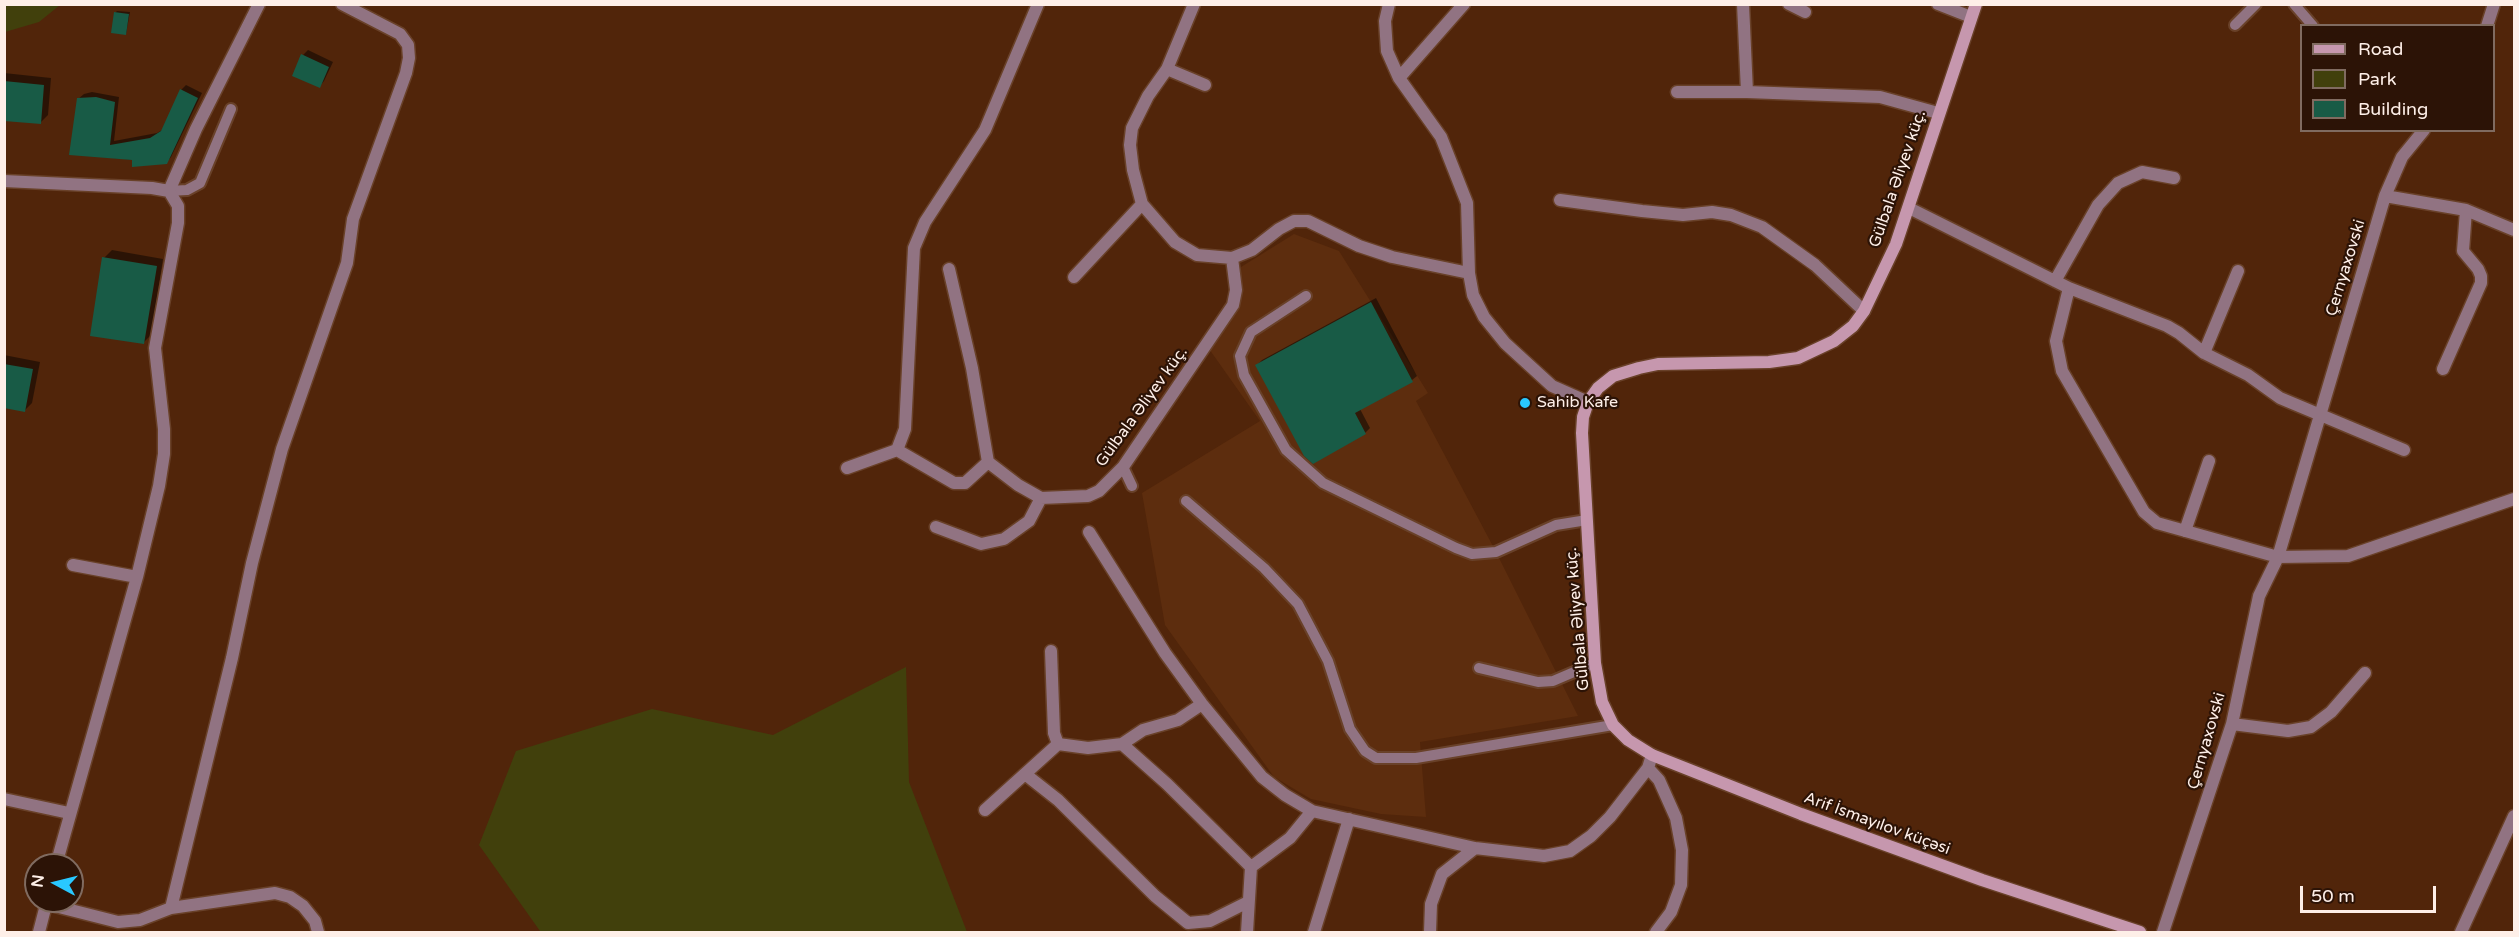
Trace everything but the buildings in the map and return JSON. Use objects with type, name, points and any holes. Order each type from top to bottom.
[{"type":"street","points":[[169,191],[196,129],[259,4]]},
{"type":"street","points":[[171,908],[232,658],[252,563],[282,449],[347,263],[353,219],[406,73],[409,58],[408,45],[400,34],[342,4]]},
{"type":"street","points":[[847,468],[897,450],[905,429],[914,248],[925,222],[985,130],[1038,4]]},
{"type":"street","points":[[1194,4],[1167,69],[1148,96],[1132,128],[1130,146],[1132,170],[1142,204],[1175,242],[1197,255],[1232,258],[1252,250],[1279,229],[1294,221],[1308,221],[1359,246],[1392,256],[1469,273]]},
{"type":"street","points":[[1389,4],[1386,21],[1387,51],[1399,78],[1441,137],[1467,203],[1469,273],[1473,295],[1484,317],[1505,343],[1552,386],[1587,402]]},
{"type":"street","points":[[1399,78],[1464,4]]},
{"type":"street","points":[[1743,4],[1747,92]]},
{"type":"street","points":[[1789,4],[1805,12]]},
{"type":"street","points":[[1938,4],[1971,18]]},
{"type":"street","name":"Gülbala Əliyev küç.","points":[[1613,724],[1602,702],[1595,663],[1582,433],[1587,402],[1598,388],[1613,376],[1639,368],[1658,364],[1769,362],[1798,358],[1834,341],[1853,326],[1864,311],[1896,244],[1976,4]]},
{"type":"street","points":[[2487,24],[2492,5]]},
{"type":"street","points":[[1167,69],[1204,85]]},
{"type":"street","points":[[1677,92],[1880,97],[1938,113]]},
{"type":"street","name":"Çernyaxovski","points":[[2163,933],[2232,724],[2259,596],[2278,557],[2385,196],[2402,157],[2422,132]]},
{"type":"street","points":[[2055,281],[2098,205],[2118,183],[2142,172],[2174,178]]},
{"type":"street","points":[[4,181],[152,188],[169,191],[178,206],[178,223],[156,348],[164,454],[159,486],[137,577],[59,853]]},
{"type":"street","points":[[2385,196],[2466,210],[2514,230]]},
{"type":"street","points":[[1560,200],[1683,215],[1712,212],[1731,215],[1762,227],[1815,265],[1864,311]]},
{"type":"street","points":[[1074,277],[1142,204]]},
{"type":"street","points":[[1909,208],[2069,288],[2167,326],[2204,353],[2248,375],[2280,398],[2404,450]]},
{"type":"street","points":[[2443,369],[2481,283],[2478,269],[2463,251],[2466,210]]},
{"type":"street","name":"Gülbala Əliyev küç.","points":[[1041,498],[1088,496],[1099,491],[1123,467],[1233,305],[1236,290],[1232,258]]},
{"type":"street","points":[[936,527],[981,544],[1004,539],[1029,521],[1041,498],[1018,485],[988,462],[972,368],[949,268]]},
{"type":"street","points":[[2204,353],[2238,271]]},
{"type":"street","points":[[2069,288],[2056,341],[2062,371],[2144,512],[2157,522],[2278,557],[2348,556],[2514,499]]},
{"type":"street","points":[[897,450],[954,483],[965,483],[988,462]]},
{"type":"street","points":[[2185,531],[2209,461]]},
{"type":"street","points":[[1089,532],[1165,653],[1202,704],[1262,777],[1285,795],[1312,811],[1475,848],[1544,856],[1570,851],[1591,836],[1610,817],[1648,768],[1652,755]]},
{"type":"street","points":[[73,566],[137,577]]},
{"type":"street","points":[[1051,651],[1054,733],[1058,744]]},
{"type":"street","points":[[2232,724],[2288,731],[2311,727],[2331,712],[2365,673]]},
{"type":"street","points":[[984,810],[1058,744],[1088,748],[1122,744],[1143,730],[1178,720],[1202,704]]},
{"type":"street","name":"Arif İsmayılov küçəsi","points":[[1613,724],[1628,740],[1652,755],[1960,872],[2140,933]]},
{"type":"street","points":[[1122,744],[1167,784],[1251,867]]},
{"type":"street","points":[[1648,768],[1659,780],[1676,818],[1682,850],[1681,885],[1671,912],[1656,933]]},
{"type":"street","points":[[1025,774],[1058,800],[1155,896],[1188,923],[1210,921],[1248,902]]},
{"type":"street","points":[[4,799],[69,813]]},
{"type":"street","points":[[1247,933],[1251,867],[1290,838],[1312,811]]},
{"type":"street","points":[[2461,933],[2514,816]]},
{"type":"street","points":[[1314,933],[1349,819]]},
{"type":"street","points":[[1430,933],[1431,904],[1442,874],[1475,848]]},
{"type":"street","points":[[84,913],[118,922],[140,920],[171,908],[275,893],[290,897],[303,906],[315,921],[318,933]]},
{"type":"street","points":[[39,933],[44,913]]},
{"type":"lane","points":[[2235,25],[2256,4]]},
{"type":"lane","points":[[2294,4],[2311,24]]},
{"type":"lane","points":[[169,191],[187,189],[200,183],[231,109]]},
{"type":"lane","points":[[1306,296],[1251,332],[1240,356],[1244,375],[1286,450],[1323,483],[1472,554],[1496,552],[1556,525],[1587,520]]},
{"type":"lane","points":[[1123,467],[1132,486]]},
{"type":"lane","points":[[1186,501],[1264,568],[1298,604],[1328,661],[1350,729],[1365,751],[1376,758],[1416,758],[1613,724]]},
{"type":"lane","points":[[1479,668],[1538,682],[1553,681],[1595,663]]},
{"type":"shaded area","points":[[1294,234],[1339,251],[1428,393],[1416,401],[1496,552],[1578,716],[1420,742],[1426,817],[1381,814],[1311,799],[1274,777],[1165,625],[1142,493],[1260,421],[1207,346],[1235,311],[1241,267]]},
{"type":"green space","points":[[5,4],[60,5],[39,22],[5,32]]},
{"type":"green space","points":[[906,667],[909,782],[967,932],[540,931],[479,845],[516,751],[652,709],[773,735]]},
{"type":"place","name":"Sahib Kafe","points":[[1525,403]]}]
